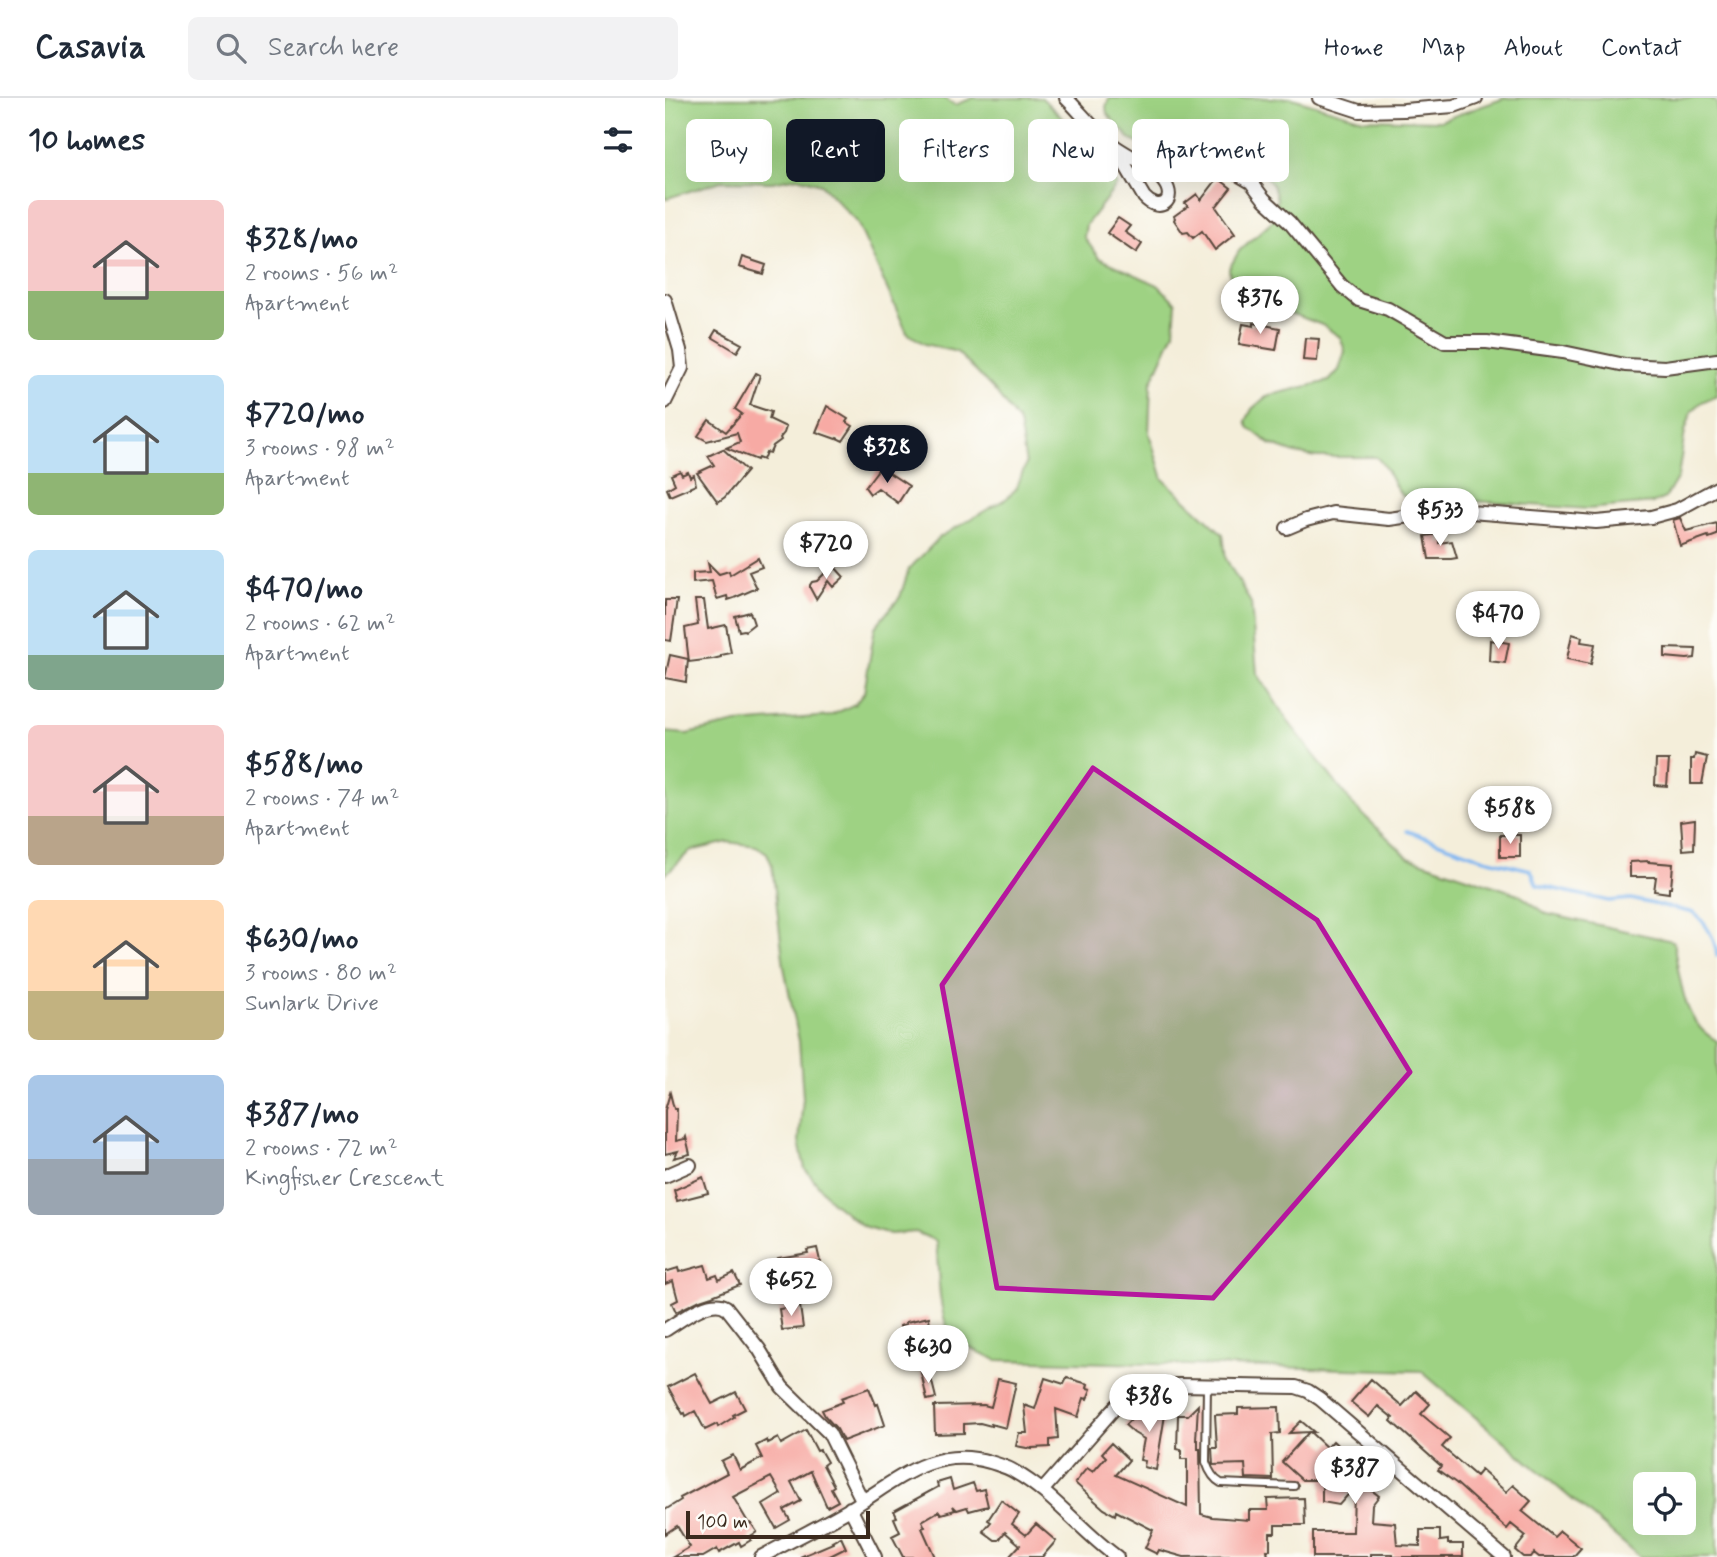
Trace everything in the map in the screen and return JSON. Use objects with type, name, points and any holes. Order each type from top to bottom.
[{"type":"street","points":[[1066,98],[1087,119]]},
{"type":"street","points":[[1319,98],[1359,111],[1454,106],[1476,98]]},
{"type":"street","points":[[1118,153],[1132,177]]},
{"type":"street","points":[[1135,182],[1152,205],[1166,203],[1169,199],[1170,194],[1164,182]]},
{"type":"street","points":[[1251,182],[1264,199],[1290,223],[1342,286],[1359,300],[1388,309],[1445,342],[1487,341],[1563,352],[1625,365],[1665,367],[1717,360]]},
{"type":"street","points":[[665,300],[682,362],[679,375],[665,402]]},
{"type":"street","points":[[1287,527],[1333,513],[1389,519],[1438,512],[1470,512],[1596,522],[1651,517],[1677,510],[1717,488]]},
{"type":"street","points":[[665,1175],[690,1165]]},
{"type":"street","points":[[665,1330],[709,1305],[720,1303],[726,1307],[758,1349],[782,1387],[829,1433],[862,1500]]},
{"type":"street","points":[[1042,1492],[1112,1410],[1127,1395],[1139,1389],[1149,1386],[1207,1385],[1296,1387],[1309,1391],[1339,1415],[1504,1557]]},
{"type":"street","points":[[761,1557],[916,1468],[943,1458],[959,1457],[975,1458],[1015,1472],[1117,1557]]},
{"type":"street","points":[[850,1508],[875,1557]]},
{"type":"lane","points":[[1207,1385],[1206,1462],[1208,1471],[1216,1481],[1294,1486]]},
{"type":"highlighted area","points":[[1093,768],[1317,920],[1410,1072],[1213,1298],[997,1288],[942,985]]},
{"type":"green space","points":[[665,98],[944,98],[955,105],[973,98],[1042,98],[1063,119],[1028,119],[1028,182],[1115,182],[1117,185],[1086,225],[1084,237],[1099,258],[1158,285],[1176,303],[1174,332],[1151,383],[1149,433],[1163,479],[1223,534],[1226,559],[1251,603],[1257,673],[1287,720],[1354,806],[1408,857],[1518,894],[1547,914],[1673,941],[1689,1011],[1700,1028],[1717,1041],[1717,1557],[1640,1557],[1421,1371],[997,1360],[965,1345],[950,1332],[941,1301],[936,1241],[916,1232],[890,1234],[863,1226],[831,1201],[805,1169],[799,1142],[803,1098],[799,1041],[784,967],[772,865],[767,853],[756,846],[728,842],[690,851],[665,875],[665,732],[687,734],[737,723],[830,716],[855,704],[864,693],[875,627],[900,597],[909,569],[940,537],[1007,498],[1016,489],[1026,464],[1019,423],[994,390],[957,352],[925,344],[907,333],[857,222],[821,184],[814,182],[885,182],[885,119],[786,119],[786,179],[772,182],[772,119],[686,119],[686,182],[718,182],[665,199]]},
{"type":"green space","points":[[1109,98],[1292,98],[1363,119],[1440,121],[1505,98],[1711,98],[1717,103],[1717,395],[1702,402],[1692,411],[1685,431],[1678,477],[1665,498],[1653,503],[1588,509],[1403,496],[1376,457],[1316,457],[1270,444],[1248,427],[1246,421],[1252,409],[1267,396],[1329,381],[1339,370],[1345,351],[1340,337],[1322,325],[1261,302],[1244,291],[1230,276],[1229,269],[1239,251],[1273,220],[1277,199],[1270,182],[1289,182],[1289,119],[1132,119],[1132,140],[1118,126],[1118,119],[1112,119],[1107,114]]},
{"type":"building","points":[[1215,182],[1223,182],[1231,188],[1216,207],[1235,234],[1215,250],[1202,231],[1193,238],[1188,232],[1183,233],[1174,220],[1174,216],[1188,206],[1185,203],[1197,194],[1201,200]]},
{"type":"building","points":[[1118,218],[1130,226],[1125,232],[1142,244],[1136,253],[1107,233]]},
{"type":"building","points":[[742,257],[766,265],[763,274],[739,267]]},
{"type":"building","points":[[1254,323],[1280,328],[1276,350],[1239,344],[1243,324],[1254,326]]},
{"type":"building","points":[[716,330],[742,344],[737,352],[712,337]]},
{"type":"building","points":[[1305,338],[1319,339],[1317,361],[1303,360]]},
{"type":"building","points":[[756,373],[760,375],[750,405],[771,412],[769,419],[786,427],[781,440],[773,446],[770,453],[766,452],[763,460],[726,448],[740,442],[737,433],[707,441],[698,436],[709,420],[726,432],[742,414],[735,409]]},
{"type":"building","points":[[827,406],[848,419],[846,422],[853,426],[843,441],[816,432]]},
{"type":"building","points":[[723,449],[747,471],[718,502],[697,473],[714,465],[708,456]]},
{"type":"building","points":[[880,467],[909,486],[898,503],[878,488],[870,494],[865,487]]},
{"type":"building","points":[[680,471],[682,475],[688,472],[690,477],[694,475],[696,485],[670,496],[667,489],[675,484],[671,475]]},
{"type":"building","points":[[1680,518],[1686,531],[1717,523],[1717,535],[1680,546],[1673,520]]},
{"type":"building","points":[[1439,534],[1439,543],[1452,541],[1457,558],[1429,559],[1425,536]]},
{"type":"building","points":[[758,558],[762,567],[749,572],[757,588],[734,598],[728,600],[727,596],[717,599],[712,581],[693,583],[693,573],[710,572],[708,563],[719,574],[729,571],[730,575]]},
{"type":"building","points":[[833,565],[844,577],[833,587],[828,581],[816,599],[810,585]]},
{"type":"building","points":[[665,600],[677,600],[671,641],[665,640]]},
{"type":"building","points":[[695,600],[704,600],[708,629],[726,625],[731,653],[689,662],[685,628],[698,625]]},
{"type":"building","points":[[750,612],[754,624],[745,631],[739,631],[735,616]]},
{"type":"building","points":[[1572,634],[1582,637],[1581,642],[1595,644],[1591,664],[1567,659]]},
{"type":"building","points":[[1490,640],[1509,643],[1505,663],[1489,661]]},
{"type":"building","points":[[1665,648],[1696,649],[1695,658],[1665,657]]},
{"type":"building","points":[[670,655],[688,659],[686,682],[665,678]]},
{"type":"building","points":[[1695,754],[1707,757],[1702,784],[1691,784],[1691,759],[1694,759]]},
{"type":"building","points":[[1656,760],[1669,760],[1667,786],[1655,785]]},
{"type":"building","points":[[1695,819],[1694,849],[1683,850],[1681,821]]},
{"type":"building","points":[[1500,835],[1520,835],[1520,857],[1500,857]]},
{"type":"building","points":[[1630,862],[1673,864],[1669,893],[1654,891],[1656,877],[1630,877]]},
{"type":"building","points":[[670,1093],[674,1109],[677,1109],[676,1141],[686,1137],[690,1154],[674,1158],[678,1151],[665,1154],[665,1110]]},
{"type":"building","points":[[703,1177],[708,1193],[677,1201],[674,1190]]},
{"type":"building","points":[[817,1248],[820,1261],[780,1270],[778,1258],[808,1253],[807,1250]]},
{"type":"building","points":[[705,1265],[709,1278],[717,1275],[719,1280],[734,1273],[740,1285],[676,1312],[672,1303],[678,1300],[673,1281],[665,1284],[665,1272],[678,1268],[679,1272]]},
{"type":"building","points":[[800,1306],[803,1328],[782,1330],[779,1309]]},
{"type":"building","points":[[929,1317],[930,1326],[924,1328],[925,1331],[902,1336],[900,1326]]},
{"type":"building","points":[[929,1370],[936,1398],[927,1400],[921,1372]]},
{"type":"building","points":[[695,1373],[712,1404],[736,1392],[745,1409],[718,1427],[717,1424],[705,1430],[695,1411],[686,1416],[683,1414],[668,1387]]},
{"type":"building","points":[[1045,1378],[1064,1384],[1067,1378],[1088,1384],[1087,1388],[1091,1389],[1087,1399],[1084,1398],[1078,1417],[1056,1409],[1058,1439],[1050,1440],[1050,1447],[1032,1449],[1016,1446],[1019,1433],[1027,1433],[1024,1405],[1035,1409]]},
{"type":"building","points":[[998,1379],[1016,1383],[1006,1428],[991,1424],[964,1424],[964,1433],[935,1434],[934,1406],[991,1407]]},
{"type":"building","points":[[1371,1379],[1402,1406],[1416,1391],[1430,1404],[1421,1414],[1450,1438],[1442,1447],[1476,1476],[1481,1470],[1506,1492],[1513,1485],[1531,1501],[1522,1511],[1554,1537],[1560,1531],[1581,1548],[1573,1557],[1539,1557],[1534,1553],[1531,1557],[1523,1557],[1515,1550],[1526,1536],[1511,1524],[1507,1529],[1438,1470],[1441,1466],[1378,1406],[1369,1417],[1351,1402]]},
{"type":"building","points":[[869,1388],[885,1425],[843,1441],[822,1410],[843,1402],[841,1398]]},
{"type":"building","points":[[1198,1405],[1196,1440],[1200,1449],[1201,1514],[1249,1520],[1249,1510],[1268,1510],[1267,1499],[1304,1498],[1305,1525],[1275,1525],[1275,1533],[1270,1533],[1268,1556],[1184,1557],[1159,1550],[1157,1554],[1145,1548],[1153,1530],[1116,1511],[1115,1515],[1104,1509],[1075,1483],[1087,1468],[1093,1472],[1106,1457],[1102,1453],[1111,1443],[1129,1460],[1116,1475],[1187,1507],[1187,1459],[1181,1459],[1181,1450],[1177,1449],[1178,1415],[1188,1415]]},
{"type":"building","points":[[1279,1407],[1280,1433],[1272,1434],[1273,1479],[1246,1478],[1245,1464],[1213,1465],[1212,1448],[1217,1448],[1215,1415],[1238,1414],[1238,1408]]},
{"type":"building","points":[[1150,1409],[1165,1412],[1156,1470],[1144,1467],[1145,1461],[1140,1460],[1144,1439],[1125,1425],[1139,1411],[1149,1412]]},
{"type":"building","points":[[1301,1421],[1327,1448],[1333,1441],[1343,1450],[1341,1452],[1373,1476],[1365,1485],[1379,1496],[1372,1505],[1371,1521],[1395,1523],[1397,1545],[1420,1546],[1420,1530],[1440,1530],[1440,1541],[1463,1544],[1463,1557],[1393,1557],[1393,1554],[1371,1554],[1371,1557],[1313,1557],[1313,1532],[1353,1532],[1354,1488],[1339,1505],[1322,1502],[1322,1480],[1302,1480],[1282,1462],[1309,1432],[1289,1433]]},
{"type":"building","points":[[806,1430],[817,1451],[820,1450],[827,1462],[823,1465],[838,1501],[827,1507],[811,1471],[791,1482],[801,1501],[784,1510],[790,1520],[776,1528],[763,1505],[781,1494],[771,1477],[733,1497],[757,1532],[749,1537],[751,1540],[741,1546],[739,1542],[719,1553],[717,1549],[703,1557],[673,1557],[690,1547],[677,1526],[665,1534],[665,1510],[681,1500],[680,1498],[727,1473],[721,1461],[733,1455],[740,1470],[762,1458],[756,1446],[778,1438],[781,1444]]},
{"type":"building","points":[[950,1479],[953,1490],[973,1483],[976,1491],[984,1489],[988,1506],[969,1511],[967,1507],[957,1510],[953,1506],[955,1510],[941,1514],[939,1511],[922,1521],[925,1527],[922,1528],[935,1557],[903,1557],[892,1536],[900,1532],[894,1511],[938,1487],[937,1483]]},
{"type":"building","points":[[1001,1500],[1019,1514],[1012,1524],[1026,1535],[1036,1524],[1056,1541],[1042,1557],[1009,1557],[1020,1545],[1005,1532],[999,1540],[995,1540],[983,1531],[991,1522],[988,1520]]},
{"type":"building","points":[[841,1537],[846,1548],[828,1557],[800,1557],[833,1543]]},
{"type":"waterway","points":[[1407,831],[1485,859],[1531,870],[1537,885],[1609,901],[1631,899],[1694,913],[1710,932],[1717,956]]}]
